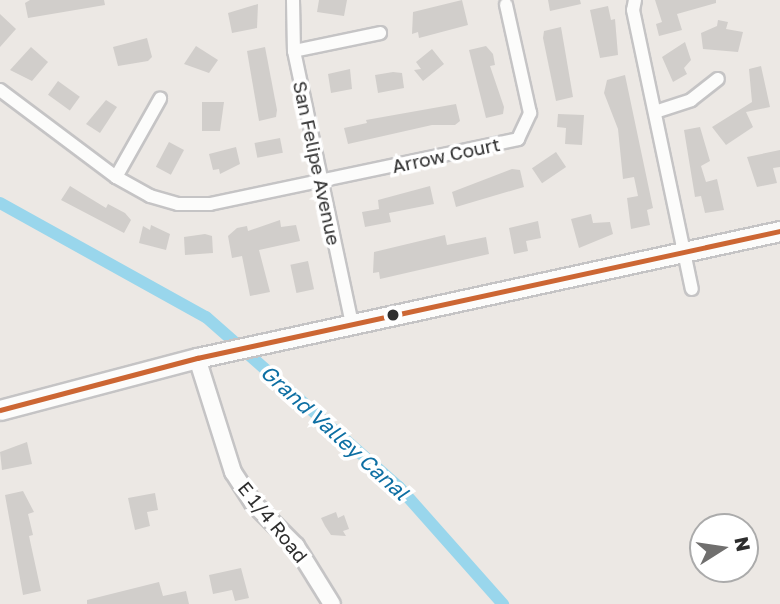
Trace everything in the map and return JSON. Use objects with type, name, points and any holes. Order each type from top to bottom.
[{"type":"main road","points":[[0,410],[197,358],[780,231]]},
{"type":"street","name":"San Felipe Avenue","points":[[293,0],[294,51],[352,324]]},
{"type":"street","points":[[635,0],[633,10],[692,289]]},
{"type":"street","name":"Arrow Court","points":[[320,181],[519,139],[530,113],[506,5]]},
{"type":"street","points":[[294,51],[380,33]]},
{"type":"street","points":[[655,112],[691,100],[718,79]]},
{"type":"street","points":[[0,90],[116,177],[150,196],[178,204],[210,204],[320,181]]},
{"type":"street","points":[[116,177],[160,99]]},
{"type":"street","name":"E 1/4 Road","points":[[197,358],[233,472],[253,503],[296,546],[332,604]]},
{"type":"building","points":[[30,0],[104,0],[105,5],[28,18],[25,3]]},
{"type":"building","points":[[319,0],[347,0],[344,16],[317,12]]},
{"type":"building","points":[[462,0],[468,25],[419,38],[418,32],[412,34],[413,12]]},
{"type":"building","points":[[548,0],[580,0],[581,4],[550,11]]},
{"type":"building","points":[[655,0],[716,0],[716,3],[677,14],[682,30],[659,36],[656,24],[662,22]]},
{"type":"building","points":[[258,4],[257,28],[232,33],[228,13]]},
{"type":"building","points":[[608,6],[611,20],[615,19],[618,55],[600,58],[590,10]]},
{"type":"building","points":[[0,14],[16,29],[0,47]]},
{"type":"building","points":[[718,20],[728,22],[726,29],[743,32],[738,52],[703,49],[701,33],[717,26]]},
{"type":"building","points":[[561,27],[573,97],[556,101],[543,38],[544,31]]},
{"type":"building","points":[[147,38],[152,57],[148,61],[118,66],[113,47]]},
{"type":"building","points":[[685,42],[691,60],[684,68],[687,74],[673,82],[662,57]]},
{"type":"building","points":[[196,46],[218,60],[209,73],[184,64]]},
{"type":"building","points":[[486,46],[493,54],[495,65],[490,66],[504,107],[503,114],[486,118],[469,50]]},
{"type":"building","points":[[31,47],[48,62],[32,81],[10,70]]},
{"type":"building","points":[[265,47],[277,110],[276,117],[259,121],[247,51]]},
{"type":"building","points":[[432,49],[444,64],[423,81],[414,70],[421,69],[416,62]]},
{"type":"building","points":[[761,66],[770,107],[746,112],[753,127],[726,145],[712,127],[752,102],[749,69]]},
{"type":"building","points":[[350,69],[352,89],[331,93],[328,74]]},
{"type":"building","points":[[402,73],[404,88],[378,93],[375,75]]},
{"type":"building","points":[[625,75],[653,208],[647,210],[650,225],[631,229],[627,198],[638,196],[634,177],[623,179],[618,129],[604,93],[607,80]]},
{"type":"building","points":[[58,81],[80,97],[70,111],[48,95]]},
{"type":"building","points":[[106,100],[117,107],[100,133],[86,124]]},
{"type":"building","points":[[202,102],[224,102],[220,131],[202,131]]},
{"type":"building","points":[[456,104],[460,121],[455,125],[432,125],[348,144],[344,128],[367,123],[366,120]]},
{"type":"building","points":[[558,114],[584,115],[582,145],[565,144],[566,128],[557,127]]},
{"type":"building","points":[[700,127],[710,161],[701,166],[706,182],[717,179],[724,210],[705,213],[701,196],[695,197],[684,130]]},
{"type":"building","points":[[280,138],[283,153],[257,158],[254,143]]},
{"type":"building","points":[[169,142],[184,150],[171,175],[156,167]]},
{"type":"building","points":[[236,147],[240,164],[220,174],[219,169],[213,170],[209,154]]},
{"type":"building","points":[[780,150],[780,167],[773,168],[777,183],[757,187],[747,157]]},
{"type":"building","points":[[556,152],[566,167],[542,183],[532,168]]},
{"type":"building","points":[[512,169],[520,170],[524,187],[456,207],[452,192]]},
{"type":"building","points":[[70,186],[106,208],[108,204],[125,213],[131,220],[124,233],[61,200]]},
{"type":"building","points":[[430,186],[434,204],[389,213],[391,222],[365,227],[362,212],[379,209],[378,200]]},
{"type":"building","points":[[591,214],[593,223],[610,222],[613,234],[579,248],[571,219]]},
{"type":"building","points":[[280,220],[281,227],[296,225],[300,241],[259,250],[270,292],[250,296],[242,256],[232,258],[228,236],[237,228],[247,226],[248,231]]},
{"type":"building","points":[[538,221],[541,238],[526,241],[528,251],[514,254],[509,228]]},
{"type":"building","points":[[151,225],[170,234],[166,250],[139,243],[143,226],[150,230]]},
{"type":"building","points":[[205,234],[212,236],[213,253],[185,255],[184,237]]},
{"type":"building","points":[[445,235],[447,245],[486,237],[489,254],[380,279],[379,272],[373,273],[374,252]]},
{"type":"building","points":[[308,261],[314,289],[296,293],[290,265]]},
{"type":"building","points":[[27,442],[32,464],[2,470],[0,452]]},
{"type":"building","points":[[23,491],[34,512],[28,514],[33,535],[29,536],[41,591],[23,595],[5,495]]},
{"type":"building","points":[[155,493],[158,510],[147,512],[150,526],[135,530],[128,498]]},
{"type":"building","points":[[336,512],[338,518],[344,515],[349,529],[343,531],[346,536],[331,535],[321,518]]},
{"type":"building","points":[[241,568],[249,598],[235,601],[232,590],[213,594],[209,575]]},
{"type":"building","points":[[159,582],[163,596],[186,591],[189,604],[87,604],[87,600]]},
{"type":"waterway","name":"Grand Valley Canal","points":[[0,203],[206,317],[399,487],[503,604]]},
{"type":"transit line","points":[[0,410],[197,358],[780,231]]}]
